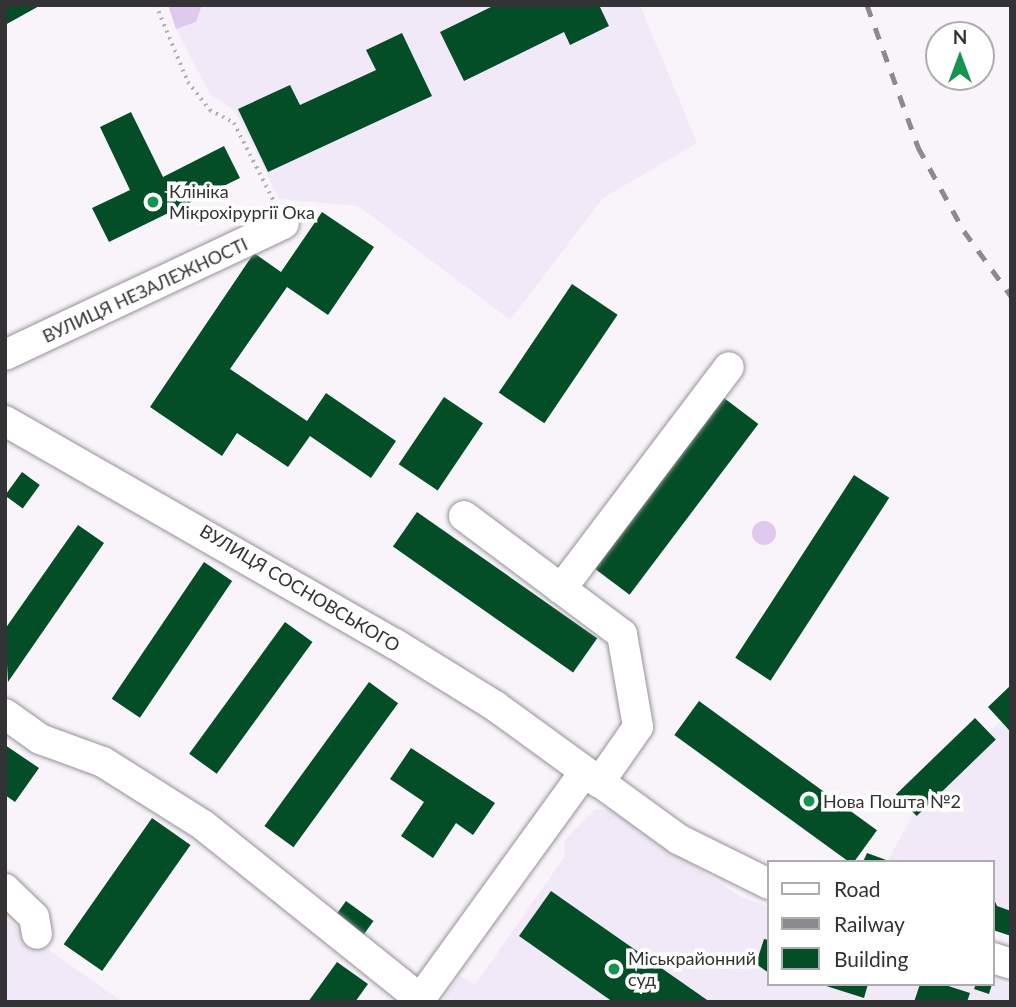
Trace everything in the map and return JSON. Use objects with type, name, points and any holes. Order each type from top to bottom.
[{"type":"street","name":"ВУЛИЦЯ НЕЗАЛЕЖНОСТІ","points":[[5,355],[284,224]]},
{"type":"street","points":[[561,589],[729,367]]},
{"type":"street","name":"ВУЛИЦЯ СОСНОВСЬКОГО","points":[[5,421],[395,644],[495,706],[678,839],[768,884]]},
{"type":"street","points":[[5,714],[40,738],[103,762],[203,825],[419,1000],[591,778],[638,727],[622,635],[464,516]]},
{"type":"street","points":[[5,890],[34,917],[37,934]]},
{"type":"path","points":[[156,5],[188,82],[210,110],[234,123],[284,224]]},
{"type":"shaded area","points":[[168,5],[202,5],[196,22],[176,29]]},
{"type":"shaded area","points":[[202,5],[640,5],[697,143],[603,198],[510,320],[358,206],[279,199],[236,112],[210,94],[176,29],[196,22]]},
{"type":"shaded area","points":[[764,521],[775,528],[776,533],[769,544],[764,545],[753,538],[752,533],[759,522]]},
{"type":"shaded area","points":[[1011,711],[1011,935],[995,930],[995,860],[888,860],[924,795]]},
{"type":"shaded area","points":[[595,809],[614,811],[739,896],[768,907],[768,986],[995,986],[995,980],[1011,986],[1011,1002],[442,1002],[460,976],[475,985],[565,856],[564,841]]},
{"type":"shaded area","points":[[5,919],[53,953],[123,1002],[5,1002]]},
{"type":"building","points":[[5,5],[41,5],[5,25]]},
{"type":"building","points":[[495,5],[599,5],[609,26],[570,45],[564,32],[464,81],[440,32]]},
{"type":"building","points":[[402,33],[432,96],[268,172],[238,109],[290,85],[300,105],[376,70],[366,50]]},
{"type":"building","points":[[131,112],[163,177],[224,146],[240,178],[109,242],[92,208],[130,190],[100,127]]},
{"type":"building","points":[[322,212],[374,247],[328,315],[287,287],[230,369],[307,421],[326,393],[396,441],[371,478],[310,436],[288,467],[237,433],[222,456],[150,407],[254,253],[281,272]]},
{"type":"building","points":[[572,284],[618,315],[544,423],[499,393]]},
{"type":"building","points":[[444,397],[483,423],[438,490],[399,464]]},
{"type":"building","points":[[724,398],[758,424],[630,595],[595,569]]},
{"type":"building","points":[[22,472],[40,485],[23,508],[5,495]]},
{"type":"building","points":[[854,475],[889,498],[770,681],[735,658]]},
{"type":"building","points":[[417,512],[597,638],[573,673],[393,546]]},
{"type":"building","points":[[78,525],[104,543],[8,682],[5,629]]},
{"type":"building","points":[[204,562],[232,581],[140,718],[112,699]]},
{"type":"building","points":[[285,622],[313,642],[217,774],[189,754]]},
{"type":"building","points":[[369,682],[398,703],[293,847],[264,826]]},
{"type":"building","points":[[1011,685],[1011,729],[1009,730],[988,707]]},
{"type":"building","points":[[699,701],[877,830],[855,860],[846,860],[674,735]]},
{"type":"building","points":[[975,718],[996,740],[917,816],[896,794]]},
{"type":"building","points":[[5,745],[39,768],[15,802],[5,795]]},
{"type":"building","points":[[411,748],[495,803],[473,835],[456,823],[433,858],[401,836],[424,802],[390,779]]},
{"type":"building","points":[[152,818],[191,845],[102,971],[64,944]]},
{"type":"building","points":[[867,853],[886,860],[864,860]]},
{"type":"building","name":"Міськрайонний суд","points":[[551,891],[710,1002],[613,1002],[519,936]]},
{"type":"building","points":[[346,901],[374,921],[362,937],[334,917]]},
{"type":"building","points":[[995,902],[997,906],[1011,911],[1011,936],[995,931]]},
{"type":"building","points":[[764,939],[768,940],[768,972],[756,964]]},
{"type":"building","points":[[337,962],[368,984],[355,1002],[308,1002]]},
{"type":"building","points":[[826,986],[867,986],[864,998]]},
{"type":"building","points":[[919,986],[948,986],[970,993],[967,1002],[914,1002]]},
{"type":"building","points":[[975,986],[991,986],[989,994],[974,989]]},
{"type":"railway","points":[[867,5],[918,147],[964,231],[1011,296]]},
{"type":"place","name":"Клініка Мікрохірургії Ока","points":[[153,202]]},
{"type":"place","name":"Нова Пошта №2","points":[[809,801]]},
{"type":"place","name":"Міськрайонний суд","points":[[614,969]]}]
